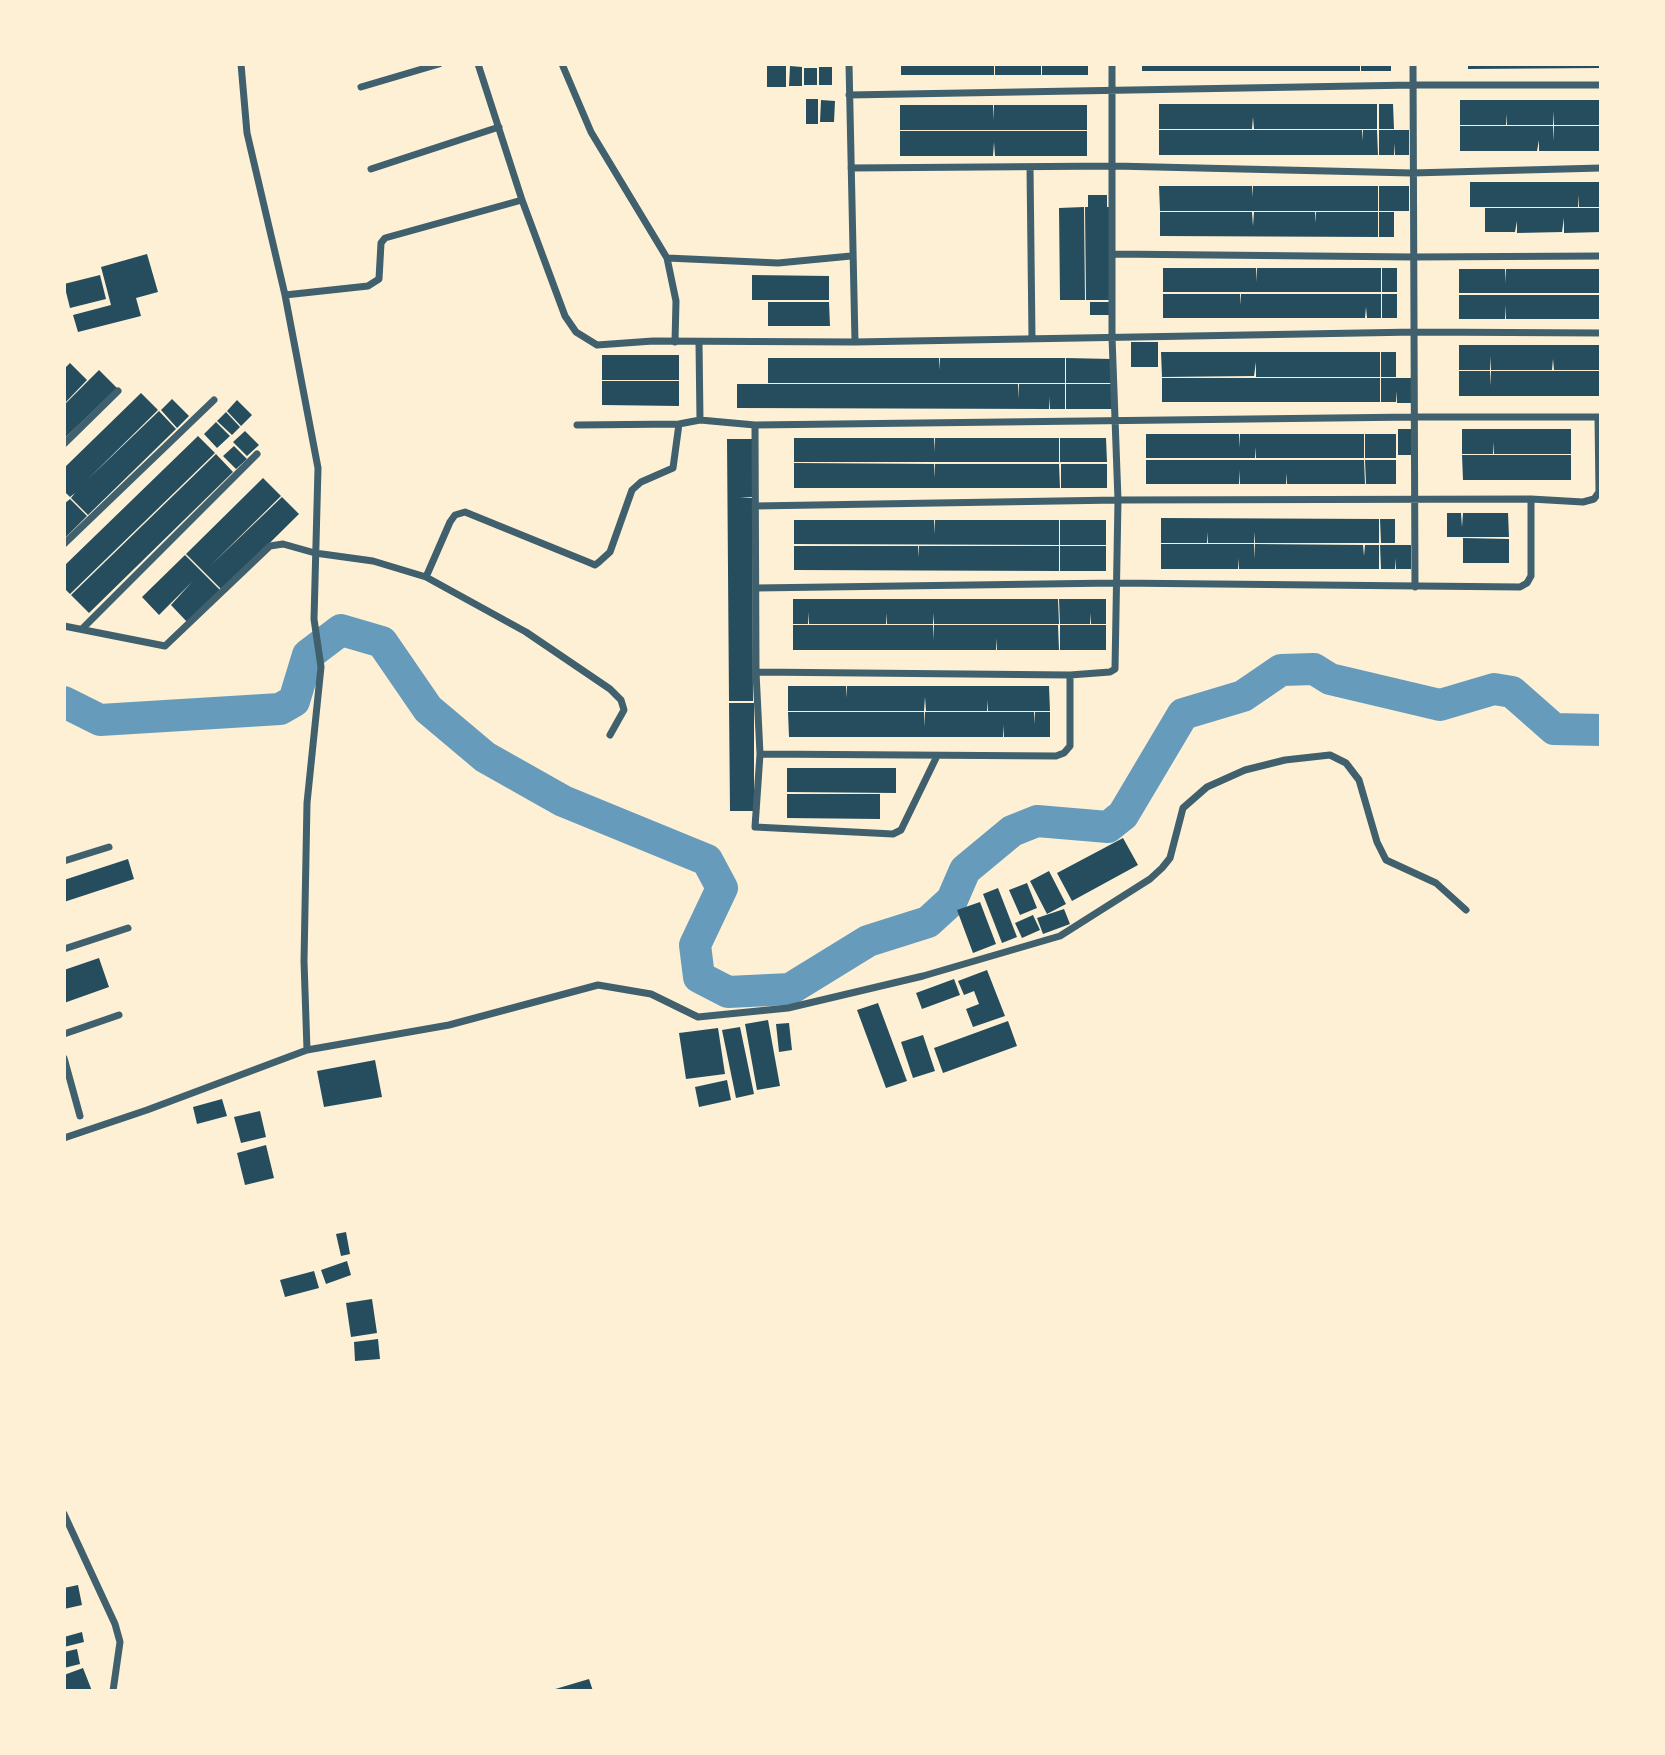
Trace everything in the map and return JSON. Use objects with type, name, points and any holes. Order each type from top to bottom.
[{"type":"street","points":[[241,64],[247,133],[285,295],[318,468],[314,619],[321,667],[307,803],[304,961],[307,1050]]},
{"type":"street","points":[[361,87],[439,64]]},
{"type":"street","points":[[478,64],[561,307],[576,332],[597,345],[1416,332],[1601,333]]},
{"type":"street","points":[[562,64],[591,132],[667,258],[676,301],[675,342]]},
{"type":"street","points":[[849,64],[855,342]]},
{"type":"street","points":[[756,672],[1070,675],[1115,669],[1118,500],[1112,337],[1112,64]]},
{"type":"street","points":[[1413,64],[1415,587]]},
{"type":"street","points":[[849,95],[1413,85],[1601,85]]},
{"type":"street","points":[[371,169],[499,127]]},
{"type":"street","points":[[851,168],[1114,166],[1412,173],[1601,168]]},
{"type":"street","points":[[1030,167],[1032,338]]},
{"type":"street","points":[[285,295],[368,286],[379,279],[381,243],[385,238],[522,200]]},
{"type":"street","points":[[1113,254],[1601,256]]},
{"type":"street","points":[[667,258],[778,263],[851,256]]},
{"type":"street","points":[[699,343],[700,420]]},
{"type":"street","points":[[64,444],[118,391]]},
{"type":"street","points":[[64,544],[214,400]]},
{"type":"street","points":[[577,425],[679,424],[700,420],[755,425],[1600,417],[1599,492],[1596,498],[1583,502],[1415,498],[755,506]]},
{"type":"street","points":[[426,577],[450,522],[455,515],[465,512],[595,565],[610,552],[632,490],[641,482],[673,468],[679,424]]},
{"type":"street","points":[[755,425],[756,672],[760,754],[754,825],[757,829],[893,834],[901,830],[937,756]]},
{"type":"street","points":[[82,629],[257,454]]},
{"type":"street","points":[[756,588],[1115,583],[1513,587],[1527,583],[1531,576],[1531,499]]},
{"type":"street","points":[[64,626],[165,646],[270,546],[283,544],[315,553],[381,562],[426,577],[526,632],[610,689],[621,700],[624,710],[610,735]]},
{"type":"street","points":[[760,754],[1056,756],[1070,746],[1070,675]]},
{"type":"street","points":[[64,1138],[307,1050],[449,1025],[598,985],[651,994],[698,1017],[788,1008],[923,976],[1060,936],[1150,879],[1162,868],[1170,858],[1183,808],[1207,787],[1245,770],[1285,760],[1330,755],[1346,763],[1359,780],[1377,842],[1386,860],[1436,883],[1466,910]]},
{"type":"street","points":[[64,861],[109,847]]},
{"type":"street","points":[[64,949],[128,928]]},
{"type":"street","points":[[64,1034],[119,1015]]},
{"type":"street","points":[[64,1058],[80,1116]]},
{"type":"street","points":[[64,1514],[115,1624],[120,1642],[113,1691]]},
{"type":"building","points":[[901,64],[994,64],[994,75],[901,75]]},
{"type":"building","points":[[995,64],[1041,64],[1041,75],[995,75]]},
{"type":"building","points":[[1042,64],[1088,64],[1088,75],[1042,75]]},
{"type":"building","points":[[1142,64],[1360,64],[1360,71],[1142,71]]},
{"type":"building","points":[[1361,64],[1391,64],[1391,71],[1361,71]]},
{"type":"building","points":[[1468,64],[1601,64],[1601,68],[1468,69]]},
{"type":"building","points":[[767,66],[786,66],[786,87],[767,87]]},
{"type":"building","points":[[790,66],[802,67],[802,86],[789,86]]},
{"type":"building","points":[[819,67],[832,67],[832,85],[819,85]]},
{"type":"building","points":[[804,68],[817,68],[817,85],[804,85]]},
{"type":"building","points":[[806,99],[818,99],[818,124],[806,124]]},
{"type":"building","points":[[821,100],[835,101],[834,122],[820,122]]},
{"type":"building","points":[[1460,100],[1601,100],[1601,125],[1554,125],[1554,111],[1553,125],[1507,125],[1507,114],[1506,125],[1460,125]]},
{"type":"building","points":[[1159,104],[1377,104],[1377,129],[1254,129],[1253,117],[1252,129],[1159,129]]},
{"type":"building","points":[[1379,104],[1393,104],[1394,129],[1379,129]]},
{"type":"building","points":[[900,105],[993,105],[993,120],[994,105],[1087,105],[1087,130],[900,130]]},
{"type":"building","points":[[1460,126],[1553,126],[1553,141],[1554,126],[1600,126],[1600,151],[1539,151],[1539,140],[1537,151],[1460,151]]},
{"type":"building","points":[[1159,130],[1362,130],[1362,141],[1363,130],[1377,130],[1378,155],[1159,155]]},
{"type":"building","points":[[1379,130],[1409,130],[1409,155],[1395,155],[1395,143],[1394,155],[1379,155]]},
{"type":"building","points":[[900,131],[1087,131],[1087,156],[995,156],[994,142],[993,156],[900,156]]},
{"type":"building","points":[[1470,182],[1601,182],[1601,207],[1579,207],[1579,195],[1578,207],[1470,207]]},
{"type":"building","points":[[1159,186],[1252,186],[1252,197],[1253,186],[1378,186],[1378,211],[1160,211]]},
{"type":"building","points":[[1379,186],[1409,186],[1409,211],[1379,211]]},
{"type":"building","points":[[1088,195],[1107,195],[1111,300],[1086,300],[1085,207],[1088,207]]},
{"type":"building","points":[[1084,207],[1085,300],[1060,300],[1059,208]]},
{"type":"building","points":[[1485,208],[1601,208],[1601,232],[1564,233],[1564,218],[1562,232],[1517,233],[1517,221],[1515,232],[1485,232]]},
{"type":"building","points":[[1160,212],[1252,212],[1253,226],[1254,212],[1315,212],[1315,223],[1316,212],[1378,212],[1378,237],[1160,236]]},
{"type":"building","points":[[1379,212],[1394,212],[1394,237],[1379,237]]},
{"type":"building","points":[[147,254],[158,292],[136,298],[141,316],[78,332],[73,315],[111,305],[101,267]]},
{"type":"building","points":[[1163,268],[1256,268],[1256,282],[1257,268],[1381,268],[1381,292],[1163,292]]},
{"type":"building","points":[[1382,268],[1397,268],[1397,292],[1382,292]]},
{"type":"building","points":[[1459,269],[1505,269],[1505,283],[1506,269],[1601,269],[1601,293],[1459,293]]},
{"type":"building","points":[[100,275],[106,299],[70,308],[64,284]]},
{"type":"building","points":[[752,275],[829,276],[829,300],[752,300]]},
{"type":"building","points":[[1163,294],[1240,294],[1240,305],[1241,294],[1381,294],[1381,318],[1367,318],[1366,307],[1365,318],[1163,318]]},
{"type":"building","points":[[1382,294],[1397,294],[1397,318],[1382,318]]},
{"type":"building","points":[[1459,295],[1601,295],[1601,319],[1506,319],[1506,305],[1505,319],[1459,319]]},
{"type":"building","points":[[768,302],[829,302],[830,326],[768,326]]},
{"type":"building","points":[[1090,302],[1110,302],[1110,315],[1090,315]]},
{"type":"building","points":[[1131,342],[1158,342],[1158,367],[1131,367]]},
{"type":"building","points":[[1459,345],[1599,345],[1599,370],[1554,370],[1553,359],[1552,370],[1491,370],[1491,356],[1490,370],[1459,370]]},
{"type":"building","points":[[1161,352],[1380,352],[1380,377],[1256,377],[1256,362],[1254,376],[1162,377]]},
{"type":"building","points":[[1381,352],[1396,352],[1396,377],[1381,377]]},
{"type":"building","points":[[602,355],[679,355],[679,380],[602,380]]},
{"type":"building","points":[[768,358],[939,358],[939,370],[940,358],[1065,358],[1065,383],[768,383]]},
{"type":"building","points":[[1066,358],[1112,359],[1112,383],[1066,383]]},
{"type":"building","points":[[70,363],[87,380],[64,404],[64,369]]},
{"type":"building","points":[[99,370],[117,388],[64,439],[64,405]]},
{"type":"building","points":[[1459,371],[1490,371],[1490,386],[1491,371],[1599,371],[1599,396],[1459,396]]},
{"type":"building","points":[[1162,378],[1380,378],[1380,402],[1162,402]]},
{"type":"building","points":[[1381,378],[1411,378],[1412,403],[1397,403],[1397,391],[1396,402],[1381,402]]},
{"type":"building","points":[[602,381],[679,381],[679,406],[602,405]]},
{"type":"building","points":[[737,384],[1018,384],[1018,399],[1019,384],[1065,384],[1065,409],[1050,409],[1050,397],[1049,409],[737,408]]},
{"type":"building","points":[[1066,384],[1112,384],[1112,409],[1066,409]]},
{"type":"building","points":[[141,393],[158,410],[87,480],[159,411],[176,429],[88,515],[71,498],[75,493],[70,497],[64,491],[64,468]]},
{"type":"building","points":[[172,399],[189,416],[177,428],[161,410]]},
{"type":"building","points":[[237,400],[252,415],[241,426],[227,411]]},
{"type":"building","points":[[226,412],[240,427],[232,435],[217,421]]},
{"type":"building","points":[[216,422],[230,436],[217,448],[204,434]]},
{"type":"building","points":[[1398,429],[1414,429],[1414,455],[1398,455]]},
{"type":"building","points":[[1462,429],[1571,429],[1571,454],[1494,454],[1494,442],[1493,454],[1462,454]]},
{"type":"building","points":[[245,431],[259,445],[247,456],[233,442]]},
{"type":"building","points":[[1146,434],[1239,434],[1239,448],[1240,434],[1364,434],[1364,458],[1256,458],[1256,447],[1255,458],[1146,458]]},
{"type":"building","points":[[1365,434],[1396,434],[1396,458],[1365,458]]},
{"type":"building","points":[[198,436],[215,453],[70,594],[64,588],[64,566]]},
{"type":"building","points":[[794,438],[934,438],[934,452],[935,438],[1059,438],[1059,462],[794,462]]},
{"type":"building","points":[[1060,438],[1106,438],[1107,462],[1060,462]]},
{"type":"building","points":[[727,439],[752,439],[752,497],[740,497],[752,498],[753,701],[729,701]]},
{"type":"building","points":[[234,446],[247,459],[236,469],[223,456]]},
{"type":"building","points":[[216,454],[233,472],[89,613],[71,595]]},
{"type":"building","points":[[1462,455],[1571,455],[1571,480],[1463,480]]},
{"type":"building","points":[[1146,460],[1364,460],[1365,484],[1287,484],[1287,473],[1286,484],[1240,484],[1240,470],[1239,484],[1146,484]]},
{"type":"building","points":[[1365,460],[1396,460],[1396,484],[1366,484]]},
{"type":"building","points":[[794,463],[934,464],[934,478],[935,464],[1059,464],[1060,488],[794,488]]},
{"type":"building","points":[[1061,464],[1107,464],[1107,488],[1061,488]]},
{"type":"building","points":[[263,478],[281,496],[210,566],[282,497],[299,514],[222,590],[186,554]]},
{"type":"building","points":[[70,499],[87,516],[64,539],[64,504]]},
{"type":"building","points":[[1447,513],[1461,513],[1462,527],[1463,513],[1508,513],[1509,537],[1447,537]]},
{"type":"building","points":[[1161,518],[1379,519],[1379,543],[1255,543],[1255,532],[1254,543],[1208,543],[1208,532],[1207,543],[1161,543]]},
{"type":"building","points":[[1380,519],[1395,519],[1395,543],[1381,543]]},
{"type":"building","points":[[794,520],[934,520],[934,534],[935,520],[1059,520],[1059,545],[794,544]]},
{"type":"building","points":[[1060,520],[1106,520],[1106,545],[1060,545]]},
{"type":"building","points":[[1463,538],[1509,539],[1509,563],[1463,563]]},
{"type":"building","points":[[1161,544],[1254,544],[1254,559],[1255,544],[1363,545],[1364,556],[1365,545],[1379,545],[1379,569],[1239,569],[1239,558],[1238,569],[1161,569]]},
{"type":"building","points":[[1380,545],[1411,545],[1411,569],[1396,569],[1396,558],[1395,569],[1381,569]]},
{"type":"building","points":[[794,546],[918,546],[918,557],[919,546],[1059,546],[1059,571],[794,570]]},
{"type":"building","points":[[1060,546],[1106,546],[1106,571],[1060,571]]},
{"type":"building","points":[[185,555],[221,591],[188,623],[171,605],[192,582],[159,615],[142,597]]},
{"type":"building","points":[[793,599],[1058,599],[1059,624],[934,624],[934,613],[933,624],[887,624],[887,613],[886,624],[809,624],[809,612],[808,624],[793,624]]},
{"type":"building","points":[[1059,599],[1106,599],[1106,624],[1091,624],[1091,613],[1090,624],[1060,624]]},
{"type":"building","points":[[793,625],[933,625],[933,640],[934,625],[1058,625],[1059,650],[997,650],[997,638],[996,650],[793,650]]},
{"type":"building","points":[[1060,625],[1106,625],[1106,650],[1060,650]]},
{"type":"building","points":[[788,686],[846,686],[846,698],[847,686],[1049,686],[1050,711],[988,711],[988,700],[987,711],[926,711],[925,697],[924,711],[788,711]]},
{"type":"building","points":[[729,703],[754,703],[754,811],[730,811]]},
{"type":"building","points":[[788,712],[924,712],[924,727],[925,712],[1034,712],[1034,724],[1035,712],[1050,712],[1050,737],[1004,737],[1004,725],[1003,737],[789,737]]},
{"type":"building","points":[[787,768],[896,768],[896,793],[787,792]]},
{"type":"building","points":[[787,794],[880,794],[880,819],[787,818]]},
{"type":"building","points":[[1123,838],[1138,865],[1072,901],[1057,873]]},
{"type":"building","points":[[128,859],[134,879],[64,902],[64,880]]},
{"type":"building","points":[[1049,871],[1066,904],[1047,914],[1030,881]]},
{"type":"building","points":[[1027,883],[1037,908],[1020,915],[1009,890]]},
{"type":"building","points":[[998,888],[1017,937],[1002,943],[983,894]]},
{"type":"building","points":[[980,902],[996,944],[973,953],[957,910]]},
{"type":"building","points":[[1064,909],[1070,924],[1043,934],[1037,918]]},
{"type":"building","points":[[1033,915],[1040,930],[1022,938],[1015,923]]},
{"type":"building","points":[[99,958],[109,987],[64,1003],[64,970]]},
{"type":"building","points":[[987,970],[1005,1016],[973,1027],[966,1009],[979,1004],[974,991],[964,995],[958,981]]},
{"type":"building","points":[[954,979],[960,995],[922,1009],[916,993]]},
{"type":"building","points":[[878,1003],[907,1081],[886,1088],[857,1010]]},
{"type":"building","points":[[768,1020],[780,1086],[757,1090],[745,1024]]},
{"type":"building","points":[[1008,1021],[1017,1046],[943,1073],[934,1048]]},
{"type":"building","points":[[789,1023],[792,1050],[779,1052],[776,1024]]},
{"type":"building","points":[[740,1027],[754,1094],[736,1098],[722,1030]]},
{"type":"building","points":[[718,1028],[725,1074],[686,1079],[679,1033]]},
{"type":"building","points":[[923,1035],[935,1071],[913,1078],[901,1042]]},
{"type":"building","points":[[375,1060],[382,1097],[324,1107],[317,1071]]},
{"type":"building","points":[[727,1080],[731,1100],[699,1107],[695,1087]]},
{"type":"building","points":[[222,1099],[227,1116],[197,1124],[193,1107]]},
{"type":"building","points":[[260,1111],[266,1137],[241,1143],[234,1117]]},
{"type":"building","points":[[266,1145],[274,1178],[245,1185],[237,1153]]},
{"type":"building","points":[[346,1232],[350,1254],[341,1256],[336,1234]]},
{"type":"building","points":[[347,1261],[351,1275],[326,1284],[321,1270]]},
{"type":"building","points":[[314,1271],[319,1288],[285,1297],[280,1280]]},
{"type":"building","points":[[372,1299],[377,1333],[351,1337],[346,1303]]},
{"type":"building","points":[[378,1339],[380,1359],[355,1361],[354,1342]]},
{"type":"building","points":[[78,1585],[82,1605],[64,1609],[64,1588]]},
{"type":"building","points":[[82,1632],[84,1642],[64,1647],[64,1637]]},
{"type":"building","points":[[77,1649],[80,1664],[64,1668],[64,1652]]},
{"type":"building","points":[[83,1668],[92,1691],[64,1691],[64,1675]]},
{"type":"building","points":[[589,1679],[593,1691],[552,1691],[552,1690]]},
{"type":"waterway","points":[[64,702],[100,720],[280,709],[294,701],[308,655],[341,630],[382,642],[428,709],[485,757],[563,801],[707,860],[722,888],[695,945],[699,977],[728,992],[790,989],[868,941],[928,922],[952,900],[965,870],[1012,831],[1037,821],[1108,827],[1123,815],[1183,714],[1243,696],[1281,670],[1314,669],[1330,679],[1440,705],[1494,689],[1512,692],[1554,729],[1601,730]]}]
